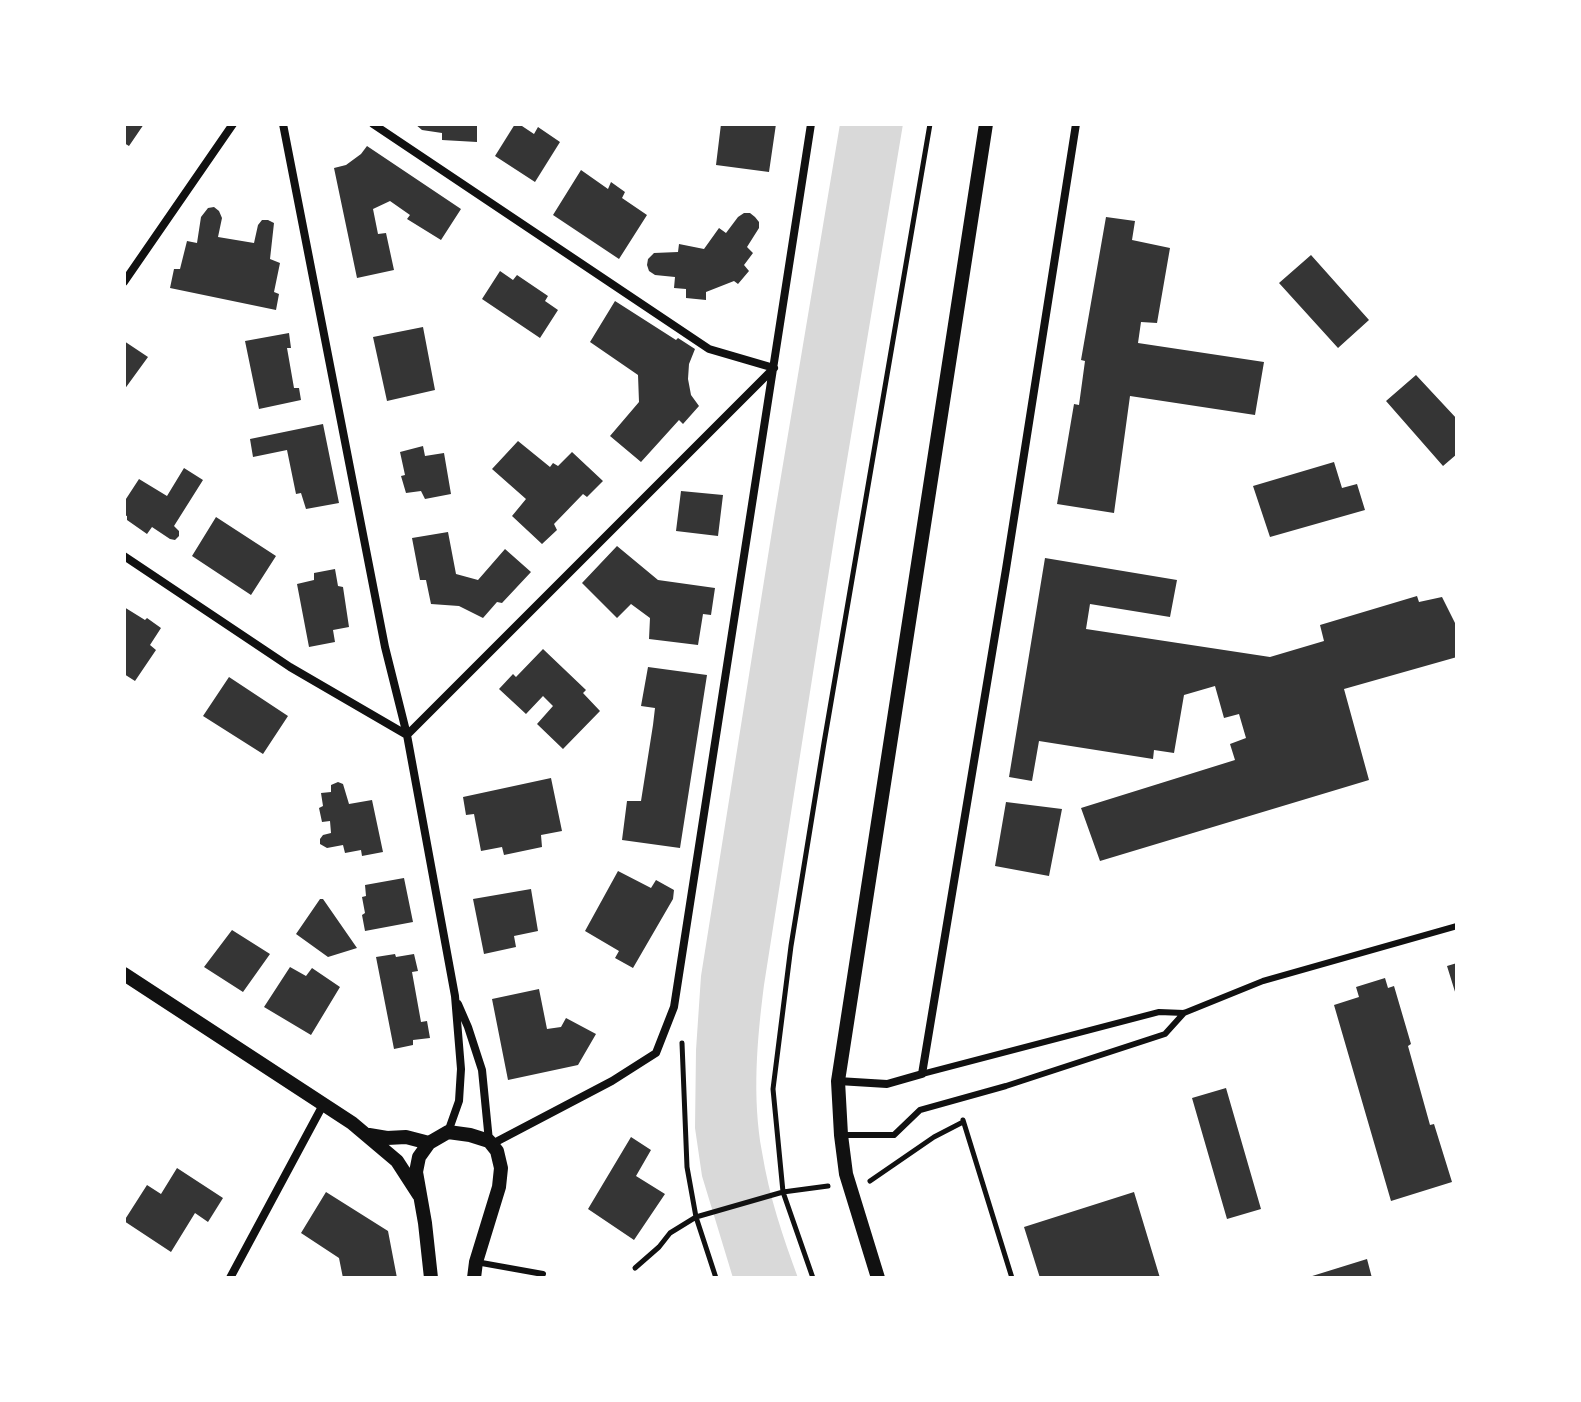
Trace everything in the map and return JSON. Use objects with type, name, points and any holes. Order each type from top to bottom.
[{"type":"street","points":[[124,282],[233,124]]},
{"type":"street","points":[[283,124],[385,647],[407,735],[455,996],[461,1069],[459,1101],[448,1132]]},
{"type":"street","points":[[373,124],[709,349],[774,368]]},
{"type":"street","points":[[431,1278],[416,1172],[419,1157],[429,1143],[448,1132],[490,1142],[612,1081],[656,1053],[674,1007],[811,124]]},
{"type":"street","points":[[878,1278],[848,1183],[838,1081],[986,124]]},
{"type":"street","points":[[838,1081],[887,1084],[922,1074],[1076,124]]},
{"type":"street","points":[[407,735],[774,368]]},
{"type":"street","points":[[124,556],[290,667],[407,735]]},
{"type":"street","points":[[124,974],[369,1135],[397,1161],[419,1195]]},
{"type":"street","points":[[455,996],[482,1070],[490,1142],[497,1151],[501,1168],[499,1187],[474,1278]]},
{"type":"street","points":[[230,1278],[324,1103]]},
{"type":"street","points":[[369,1135],[406,1137],[429,1143]]},
{"type":"lane","points":[[922,1074],[1159,1012],[1184,1013],[1263,981],[1457,926]]},
{"type":"lane","points":[[841,1135],[894,1135],[920,1110],[1006,1086],[1165,1034],[1184,1013]]},
{"type":"lane","points":[[476,1262],[543,1274]]},
{"type":"path","points":[[813,1278],[783,1192],[773,1089],[791,946],[824,743],[930,124]]},
{"type":"path","points":[[956,1100],[1012,1278]]},
{"type":"path","points":[[635,1268],[670,1233],[696,1217],[783,1192],[872,1180],[934,1137],[963,1122]]},
{"type":"shaded area","points":[[840,124],[903,124],[837,520],[759,1027],[756,1089],[762,1152],[777,1216],[798,1278],[733,1278],[702,1176],[695,1128],[701,976]]},
{"type":"building","points":[[124,124],[144,124],[129,146],[124,143]]},
{"type":"building","points":[[415,124],[477,124],[477,142],[442,140],[442,133],[422,130]]},
{"type":"building","points":[[515,124],[534,134],[538,127],[560,142],[535,182],[495,156]]},
{"type":"building","points":[[721,124],[776,124],[769,172],[716,165]]},
{"type":"building","points":[[367,146],[461,209],[441,240],[407,219],[410,215],[390,201],[373,209],[378,234],[386,233],[394,270],[357,278],[334,168],[346,165]]},
{"type":"building","points":[[581,170],[608,189],[611,182],[625,192],[622,198],[647,215],[619,259],[553,215]]},
{"type":"building","points":[[214,207],[222,218],[218,237],[254,243],[262,220],[274,223],[270,259],[280,263],[274,292],[279,294],[276,310],[170,288],[174,269],[180,269],[187,241],[197,243],[201,217],[208,208]]},
{"type":"building","points":[[744,213],[755,217],[759,228],[747,247],[753,253],[744,265],[749,271],[738,284],[734,281],[706,292],[706,300],[686,298],[686,289],[674,288],[675,277],[655,275],[649,271],[648,259],[654,253],[678,252],[679,244],[704,249],[719,228],[726,233]]},
{"type":"building","points":[[1106,217],[1135,221],[1132,240],[1170,248],[1157,323],[1141,322],[1138,343],[1264,362],[1255,415],[1130,396],[1114,513],[1057,504],[1074,404],[1079,405],[1085,361],[1081,360]]},
{"type":"building","points":[[1311,255],[1369,320],[1338,348],[1279,283]]},
{"type":"building","points":[[500,271],[513,280],[517,275],[548,296],[545,301],[558,310],[540,338],[482,299]]},
{"type":"building","points":[[615,301],[695,349],[689,364],[688,379],[691,395],[699,406],[683,424],[679,420],[641,462],[610,436],[639,402],[638,375],[590,342]]},
{"type":"building","points":[[423,327],[435,390],[387,401],[373,337]]},
{"type":"building","points":[[289,333],[291,348],[287,348],[294,388],[299,388],[301,400],[259,409],[245,341]]},
{"type":"building","points":[[124,341],[148,357],[124,390]]},
{"type":"building","points":[[1416,375],[1457,419],[1457,454],[1443,466],[1386,401]]},
{"type":"building","points":[[323,424],[339,503],[306,509],[301,493],[296,494],[287,450],[253,457],[250,439]]},
{"type":"building","points":[[518,441],[550,467],[553,463],[558,466],[572,452],[603,481],[587,497],[583,494],[554,524],[557,530],[542,544],[512,516],[526,499],[492,469]]},
{"type":"building","points":[[423,446],[425,456],[444,453],[451,494],[425,499],[421,491],[406,493],[401,476],[405,475],[400,452]]},
{"type":"building","points":[[1334,462],[1342,488],[1357,484],[1365,510],[1270,537],[1253,486]]},
{"type":"building","points":[[184,468],[203,480],[174,526],[179,531],[175,540],[152,527],[147,534],[127,520],[124,502],[139,479],[167,496]]},
{"type":"building","points":[[681,491],[723,495],[718,536],[676,531]]},
{"type":"building","points":[[216,517],[276,556],[251,595],[192,556]]},
{"type":"building","points":[[448,532],[456,574],[478,580],[505,549],[531,572],[483,618],[459,606],[431,604],[426,580],[420,580],[412,538]]},
{"type":"building","points":[[617,546],[658,580],[715,588],[711,615],[703,614],[698,645],[649,639],[650,618],[631,604],[617,618],[582,583]]},
{"type":"building","points":[[1045,558],[1177,580],[1170,617],[1090,604],[1086,629],[1270,657],[1324,641],[1320,625],[1417,596],[1419,602],[1442,597],[1457,625],[1457,657],[1344,689],[1369,780],[1100,861],[1081,808],[1235,760],[1230,744],[1246,738],[1239,714],[1224,718],[1215,686],[1184,695],[1174,753],[1154,750],[1153,759],[1039,741],[1032,781],[1009,777]]},
{"type":"building","points":[[335,569],[338,586],[343,587],[349,627],[333,630],[335,642],[309,647],[297,584],[314,580],[314,573]]},
{"type":"building","points":[[124,607],[161,628],[150,645],[156,650],[135,681],[124,674]]},
{"type":"building","points":[[543,649],[586,690],[583,693],[600,711],[563,749],[537,724],[553,706],[543,696],[526,714],[499,689],[513,674],[516,677]]},
{"type":"building","points":[[648,667],[707,675],[680,848],[622,840],[627,801],[641,801],[653,725],[655,708],[641,706]]},
{"type":"building","points":[[229,677],[288,716],[263,754],[203,716]]},
{"type":"building","points":[[551,778],[562,831],[541,835],[542,847],[504,855],[502,847],[481,851],[474,814],[466,815],[463,797]]},
{"type":"building","points":[[338,782],[343,784],[349,804],[372,800],[383,852],[362,856],[361,850],[345,853],[343,845],[327,848],[320,844],[323,835],[331,833],[330,821],[322,822],[319,808],[323,806],[321,793],[331,792],[331,785]]},
{"type":"building","points":[[1006,802],[1062,809],[1049,876],[995,866]]},
{"type":"building","points":[[618,871],[651,888],[656,880],[674,890],[673,899],[633,968],[615,958],[619,951],[585,931]]},
{"type":"building","points":[[404,878],[413,922],[365,931],[362,897],[366,896],[365,885]]},
{"type":"building","points":[[531,889],[538,931],[514,936],[516,947],[484,954],[473,899]]},
{"type":"building","points":[[320,899],[357,948],[328,957],[296,934]]},
{"type":"building","points":[[232,930],[270,954],[243,992],[204,967]]},
{"type":"building","points":[[395,954],[396,957],[414,954],[418,971],[412,972],[421,1022],[427,1021],[430,1038],[413,1040],[413,1045],[394,1049],[376,957]]},
{"type":"building","points":[[1457,963],[1457,995],[1456,995],[1447,966]]},
{"type":"building","points":[[290,967],[306,976],[312,968],[340,987],[311,1035],[264,1007]]},
{"type":"building","points":[[1385,978],[1388,988],[1394,986],[1430,1125],[1434,1124],[1452,1182],[1391,1201],[1334,1005],[1359,997],[1356,987]]},
{"type":"building","points":[[539,989],[547,1029],[561,1027],[566,1018],[596,1034],[578,1065],[508,1080],[492,999]]},
{"type":"building","points":[[1226,1088],[1261,1209],[1227,1219],[1192,1098]]},
{"type":"building","points":[[631,1137],[651,1150],[636,1176],[665,1194],[634,1240],[588,1209]]},
{"type":"building","points":[[177,1168],[223,1198],[208,1222],[195,1213],[171,1252],[124,1221],[147,1185],[161,1194]]},
{"type":"building","points":[[326,1192],[388,1231],[397,1278],[343,1278],[339,1258],[301,1233]]},
{"type":"building","points":[[1134,1192],[1160,1278],[1040,1278],[1024,1227]]},
{"type":"building","points":[[1367,1259],[1372,1278],[1309,1278],[1309,1277]]}]
